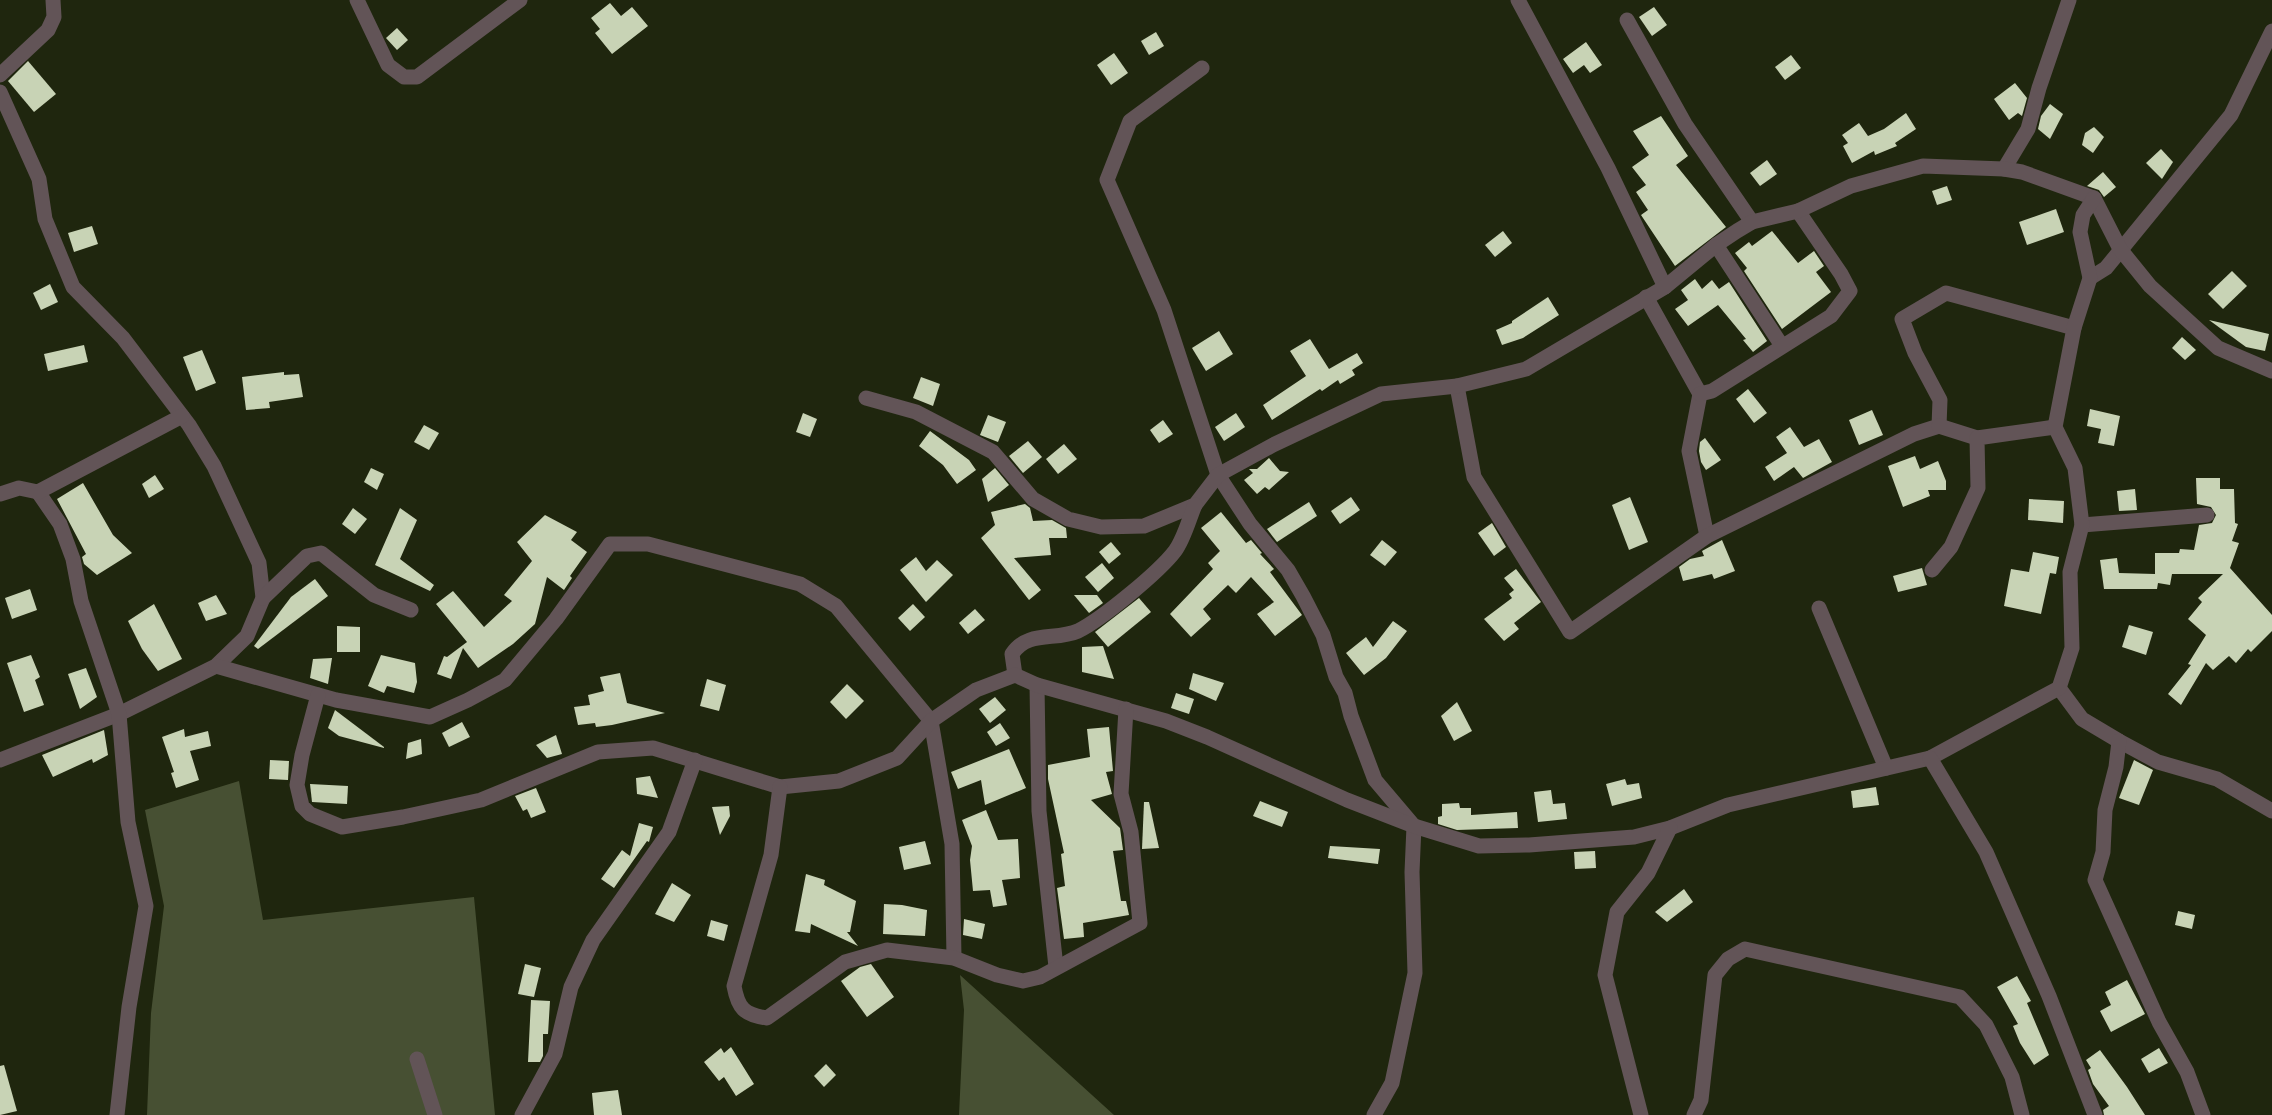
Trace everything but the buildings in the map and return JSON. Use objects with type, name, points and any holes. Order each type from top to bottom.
[{"type":"street","points":[[0,75],[48,30],[54,16],[53,0]]},
{"type":"street","points":[[357,0],[388,65],[404,77],[417,77],[520,0]]},
{"type":"street","points":[[1518,0],[1608,168],[1665,287]]},
{"type":"street","points":[[2004,169],[2028,129],[2069,0]]},
{"type":"street","points":[[1627,20],[1685,124],[1752,222]]},
{"type":"street","points":[[2090,278],[2106,268],[2120,248],[2231,115],[2272,31]]},
{"type":"street","points":[[1202,68],[1130,120],[1107,180],[1164,310],[1218,475],[1250,524],[1288,570],[1303,596],[1323,635],[1336,678],[1345,693],[1351,716],[1375,780],[1414,826],[1414,973],[1392,1083],[1374,1115]]},
{"type":"street","points":[[0,92],[39,179],[45,219],[73,287],[123,338],[182,416],[214,466],[259,563],[263,598]]},
{"type":"street","points":[[1015,675],[1012,654],[1018,645],[1034,639],[1076,632],[1104,615],[1163,564],[1176,550],[1195,505],[1218,475],[1273,445],[1381,394],[1457,386],[1526,369],[1665,287],[1716,244],[1752,222],[1798,211],[1851,186],[1923,166],[2004,169],[2022,172],[2094,198],[2120,248],[2150,286],[2218,348],[2272,371]]},
{"type":"street","points":[[318,695],[302,754],[297,785],[302,806],[310,814],[342,827],[403,818],[481,800],[598,752],[653,748],[780,787],[839,781],[897,758],[931,721],[976,690],[1015,675],[1037,685],[1126,709],[1207,737],[1347,800],[1414,826],[1479,846],[1528,845],[1634,837],[1670,828],[1728,806],[1930,758],[2059,688],[2072,648],[2070,572],[2082,524],[2075,468],[2055,427],[2074,328],[2090,278],[2080,232],[2083,215],[2094,198]]},
{"type":"street","points":[[1700,394],[1712,391],[1831,316],[1850,291],[1841,274],[1798,211]]},
{"type":"street","points":[[1716,244],[1782,346]]},
{"type":"street","points":[[1939,426],[1940,400],[1915,353],[1902,318],[1946,293],[2074,328]]},
{"type":"street","points":[[1646,297],[1700,394],[1689,451],[1707,536]]},
{"type":"street","points":[[1457,386],[1474,477],[1570,632],[1707,536],[1914,434],[1939,426],[1977,438],[2055,427]]},
{"type":"street","points":[[866,398],[916,412],[993,452],[1033,499],[1068,519],[1101,527],[1144,526],[1195,505]]},
{"type":"street","points":[[0,494],[18,488],[38,492],[182,416]]},
{"type":"street","points":[[1932,570],[1951,547],[1978,488],[1977,438]]},
{"type":"street","points":[[38,492],[60,524],[73,559],[81,601],[119,714],[128,822],[146,906],[129,1007],[117,1115]]},
{"type":"street","points":[[2082,524],[2207,515]]},
{"type":"street","points":[[216,666],[318,695],[430,717],[468,700],[505,680],[556,619],[610,544],[648,544],[800,584],[836,606],[931,721],[952,844],[954,958]]},
{"type":"street","points":[[0,760],[119,714],[216,666],[247,636],[263,598],[307,556],[321,553],[374,595],[411,610]]},
{"type":"street","points":[[1819,608],[1886,768]]},
{"type":"street","points":[[1037,685],[1039,811],[1056,967]]},
{"type":"street","points":[[2059,688],[2082,719],[2119,741],[2158,762],[2217,779],[2272,811]]},
{"type":"street","points":[[780,787],[772,856],[734,986],[737,1003],[742,1008],[753,1016],[767,1018],[845,962],[887,950],[954,958],[997,976],[1022,981],[1040,977],[1140,923],[1131,832],[1121,794],[1126,709]]},
{"type":"street","points":[[2119,741],[2116,767],[2105,810],[2103,852],[2095,880],[2159,1022],[2187,1072],[2203,1115]]},
{"type":"street","points":[[1930,758],[1986,852],[2049,996],[2095,1115]]},
{"type":"street","points":[[522,1115],[555,1054],[571,987],[593,940],[669,832],[695,760]]},
{"type":"street","points":[[1641,1115],[1605,975],[1617,912],[1648,873],[1670,828]]},
{"type":"street","points":[[1694,1115],[1702,1100],[1715,975],[1728,959],[1745,949],[1960,997],[1986,1025],[2012,1077],[2022,1115]]},
{"type":"street","points":[[417,1059],[435,1115]]},
{"type":"green space","points":[[239,781],[263,920],[474,897],[495,1115],[147,1115],[151,1013],[164,906],[145,810]]},
{"type":"green space","points":[[960,975],[1114,1115],[959,1115],[964,1010]]}]
